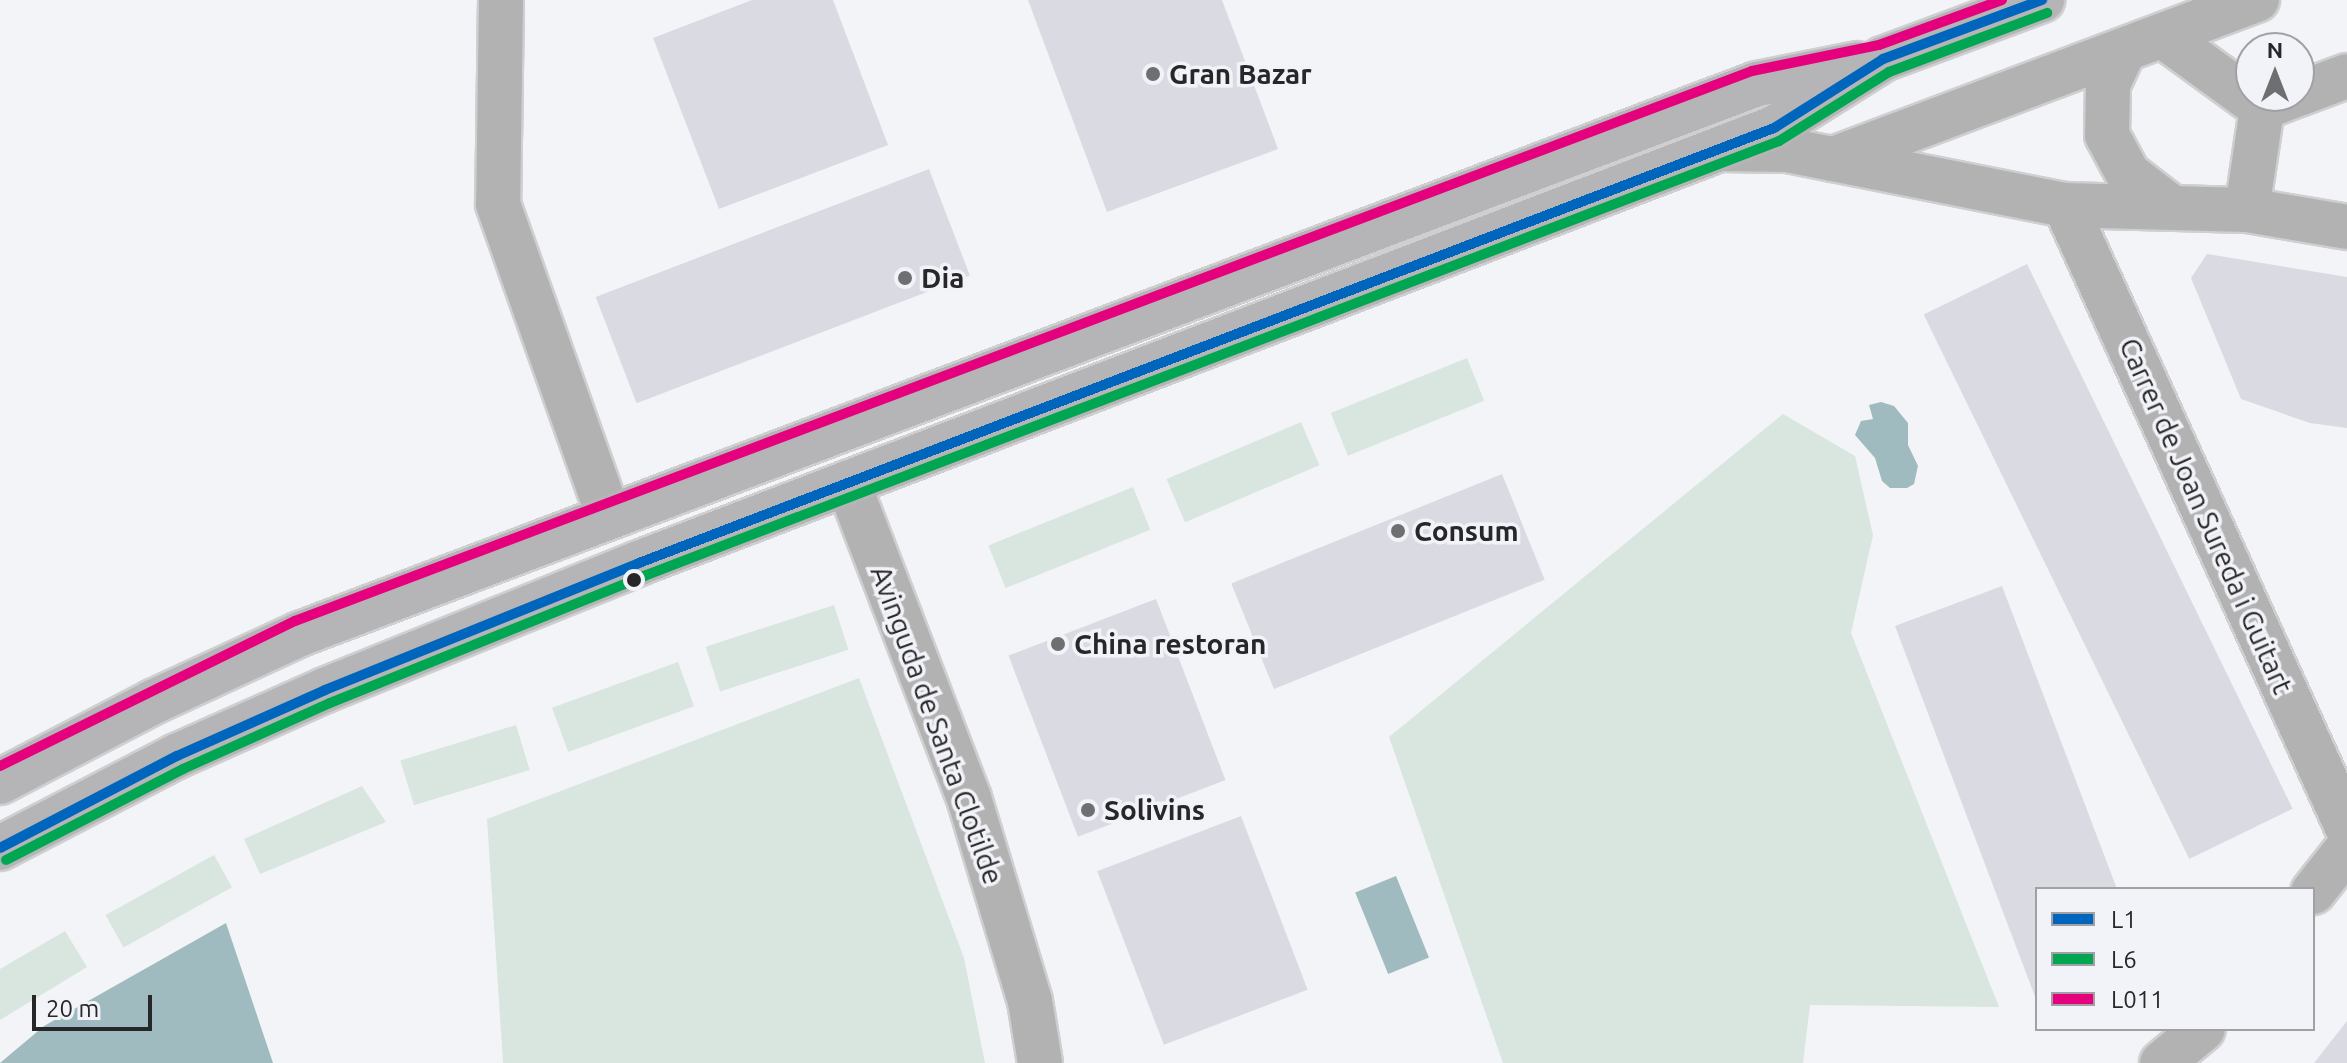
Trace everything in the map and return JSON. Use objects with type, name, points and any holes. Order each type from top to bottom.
[{"type":"main road","points":[[0,782],[153,702],[300,634],[1757,84],[1883,59],[2042,0]]},
{"type":"main road","points":[[0,848],[177,756],[325,690],[848,483],[1774,128],[1883,59]]},
{"type":"street","points":[[501,0],[498,204],[609,517]]},
{"type":"street","points":[[1833,159],[2257,0]]},
{"type":"street","points":[[2144,43],[2235,79]]},
{"type":"street","points":[[2144,43],[2108,85],[2107,135],[2128,174],[2171,207]]},
{"type":"street","points":[[2315,88],[2347,76]]},
{"type":"street","points":[[2247,210],[2281,112]]},
{"type":"street","points":[[1719,150],[1787,150],[2065,205],[2247,210],[2347,227]]},
{"type":"street","name":"Carrer de Joan Sureda i Guitart","points":[[2065,205],[2347,827]]},
{"type":"street","name":"Avinguda de Santa Clotilde","points":[[848,483],[969,798],[1030,1001],[1040,1063]]},
{"type":"street","points":[[2315,889],[2347,849]]},
{"type":"street","points":[[2162,1063],[2201,1031]]},
{"type":"shaded area","points":[[1467,358],[1484,401],[1348,456],[1331,413]]},
{"type":"shaded area","points":[[1783,414],[1855,456],[1873,535],[1851,633],[1999,1007],[1810,1005],[1803,1063],[1503,1063],[1389,737]]},
{"type":"shaded area","points":[[1301,422],[1319,465],[1185,522],[1167,479]]},
{"type":"shaded area","points":[[1133,487],[1150,530],[1006,588],[988,545]]},
{"type":"shaded area","points":[[834,605],[849,650],[720,691],[706,647]]},
{"type":"shaded area","points":[[678,662],[694,706],[568,752],[552,708]]},
{"type":"shaded area","points":[[859,678],[964,958],[985,1063],[503,1063],[487,819]]},
{"type":"shaded area","points":[[516,725],[530,770],[414,805],[400,760]]},
{"type":"shaded area","points":[[362,786],[386,822],[260,874],[244,839]]},
{"type":"shaded area","points":[[214,855],[232,887],[123,947],[106,915]]},
{"type":"shaded area","points":[[65,931],[87,967],[0,1020],[0,969]]},
{"type":"water","points":[[1881,402],[1894,406],[1908,423],[1908,445],[1918,466],[1914,484],[1907,488],[1890,488],[1882,481],[1875,458],[1855,435],[1861,421],[1873,419],[1869,405]]},
{"type":"water","points":[[1396,876],[1429,958],[1388,974],[1355,892]]},
{"type":"water","points":[[226,923],[273,1063],[0,1063],[44,1026]]},
{"type":"building","points":[[752,0],[833,0],[888,145],[719,209],[653,38]]},
{"type":"building","name":"Gran Bazar","points":[[1028,0],[1222,0],[1278,149],[1107,212]]},
{"type":"building","points":[[929,169],[970,275],[637,403],[596,297]]},
{"type":"building","points":[[2207,254],[2347,277],[2347,428],[2310,423],[2241,399],[2191,278]]},
{"type":"building","points":[[2027,264],[2293,809],[2189,859],[1924,314]]},
{"type":"building","points":[[1502,474],[1545,580],[1274,689],[1231,583]]},
{"type":"building","points":[[2002,586],[2116,887],[2035,887],[2035,997],[1895,626]]},
{"type":"building","points":[[1156,599],[1226,780],[1078,837],[1008,656]]},
{"type":"building","points":[[1241,816],[1308,990],[1164,1045],[1097,871]]},
{"type":"building","points":[[2347,1021],[2347,1063],[2314,1063]]},
{"type":"transit line","name":"L011","points":[[0,766],[295,621],[1752,71],[1879,45],[2002,0]]},
{"type":"transit line","name":"L1","points":[[0,848],[177,756],[325,690],[639,563],[1774,128],[1883,59],[2042,0]]},
{"type":"transit line","name":"L6","points":[[6,860],[183,769],[330,703],[644,576],[1779,141],[1889,72],[2047,13]]},
{"type":"place","name":"Gran Bazar","points":[[1153,74]]},
{"type":"place","name":"Dia","points":[[905,278]]},
{"type":"place","name":"Consum","points":[[1398,531]]},
{"type":"place","name":"China restoran","points":[[1058,644]]},
{"type":"place","name":"Solivins","points":[[1088,810]]}]
